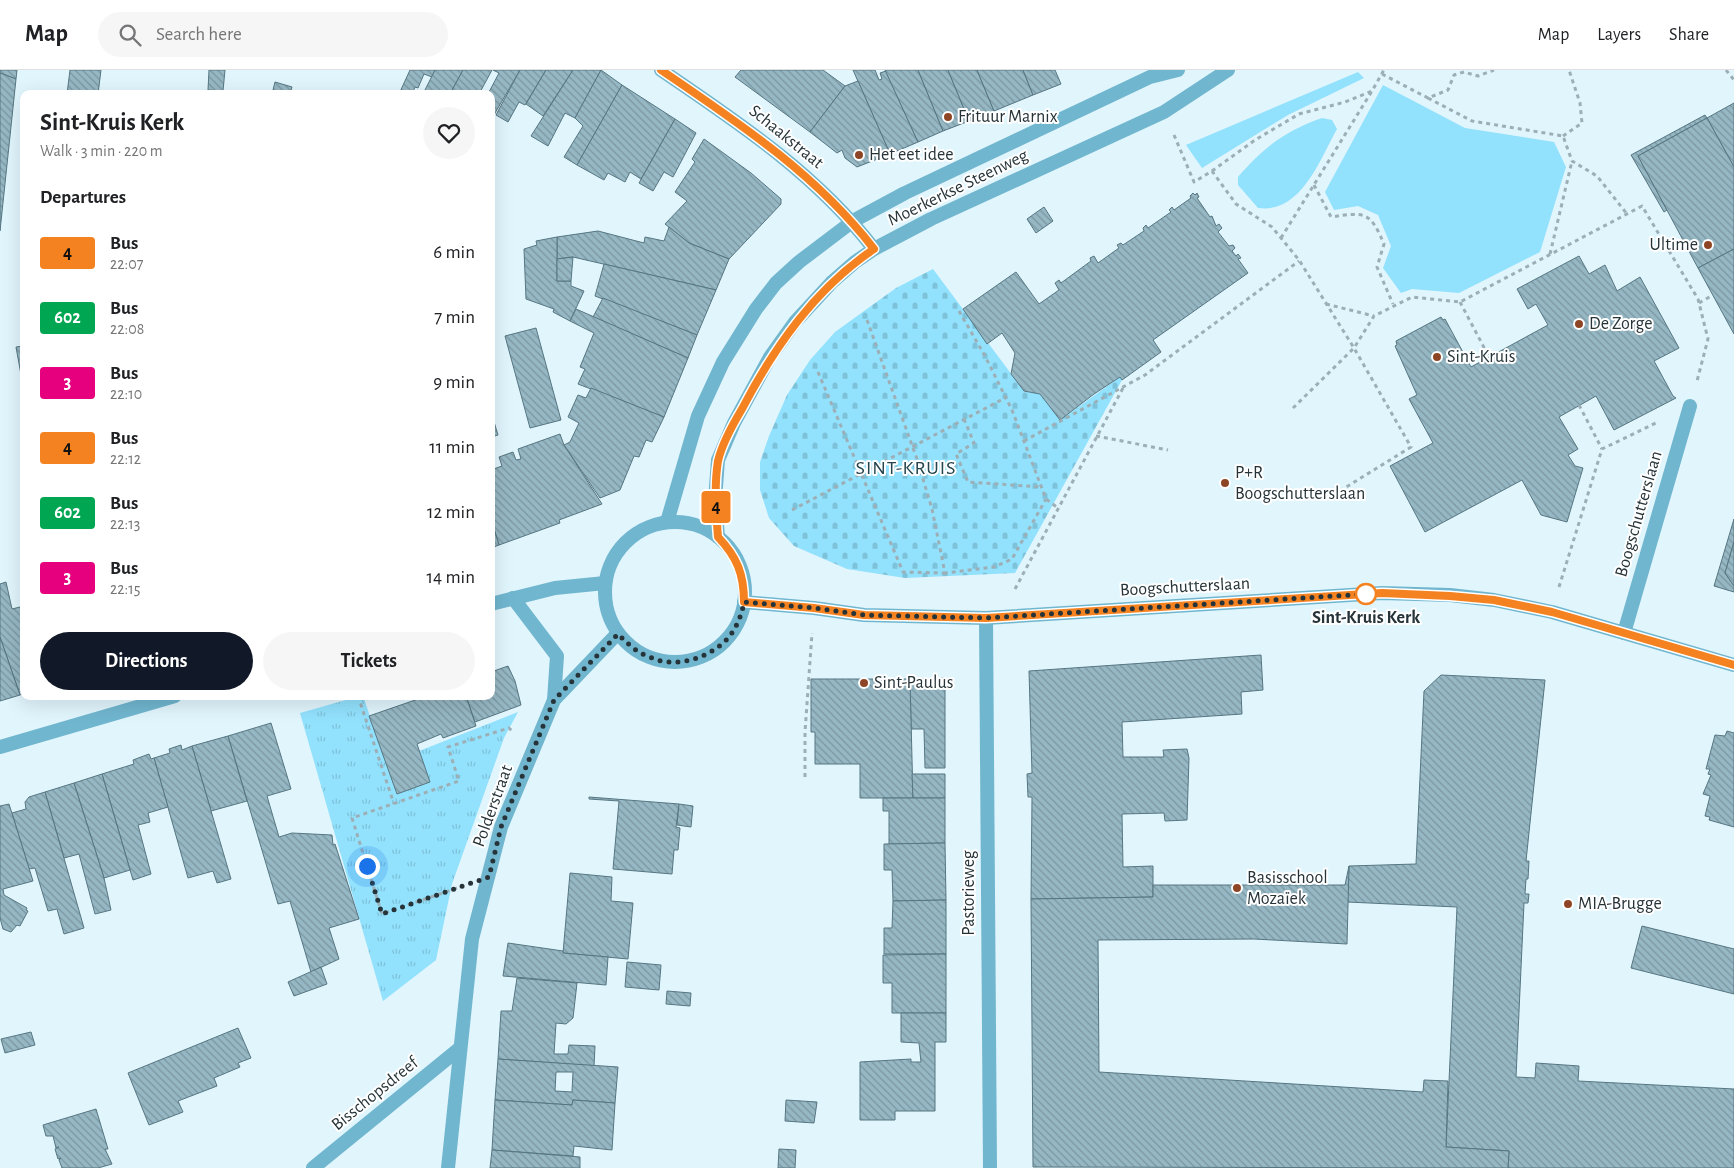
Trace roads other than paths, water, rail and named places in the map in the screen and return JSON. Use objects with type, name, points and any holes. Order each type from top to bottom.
[{"type":"street","name":"Schaakstraat","points":[[661,70],[750,130],[804,174],[852,221],[874,249]]},
{"type":"street","name":"Moerkerkse Steenweg","points":[[667,522],[698,416],[723,362],[756,309],[776,283],[799,262],[852,221],[905,193],[1150,77],[1178,70]]},
{"type":"street","name":"Moerkerkse Steenweg","points":[[718,537],[716,500],[718,460],[752,390],[770,358],[795,322],[832,282],[855,262],[874,249],[931,219],[1164,112],[1228,70]]},
{"type":"street","name":"Boogschutterslaan","points":[[1624,633],[1690,406]]},
{"type":"street","points":[[667,522],[695,525],[718,537],[732,551],[740,566],[744,583],[744,602],[741,616],[729,637],[706,655],[679,662],[654,659],[632,649],[618,634],[606,608],[605,583],[610,564],[624,544],[642,530],[667,522]]},
{"type":"street","points":[[495,603],[555,588],[605,583]]},
{"type":"street","name":"Boogschutterslaan","points":[[744,602],[814,608],[864,615],[986,618],[1382,593],[1494,600],[1552,612],[1734,665]]},
{"type":"street","points":[[513,598],[557,656],[554,700]]},
{"type":"street","name":"Pastorieweg","points":[[986,618],[990,1168]]},
{"type":"street","name":"Polderstraat","points":[[448,1168],[472,939],[501,827],[554,700],[618,634]]},
{"type":"street","points":[[0,747],[161,700]]},
{"type":"street","name":"Bisschopsdreef","points":[[313,1168],[459,1050]]},
{"type":"place","name":"Frituur Marnix","points":[[948,117]]},
{"type":"place","name":"Het eet idee","points":[[859,155]]},
{"type":"place","name":"Ultime","points":[[1708,245]]},
{"type":"place","name":"De Zorge","points":[[1579,324]]},
{"type":"place","name":"Sint-Kruis","points":[[1437,357]]},
{"type":"place","name":"P+R Boogschutterslaan","points":[[1225,483]]},
{"type":"place","name":"Sint-Kruis Kerk","points":[[1366,594]]},
{"type":"place","name":"Sint-Paulus","points":[[864,683]]},
{"type":"place","name":"Basisschool Mozaïek","points":[[1237,888]]},
{"type":"place","name":"MIA-Brugge","points":[[1568,904]]},
{"type":"district","name":"SINT-KRUIS","points":[[906,468]]}]
